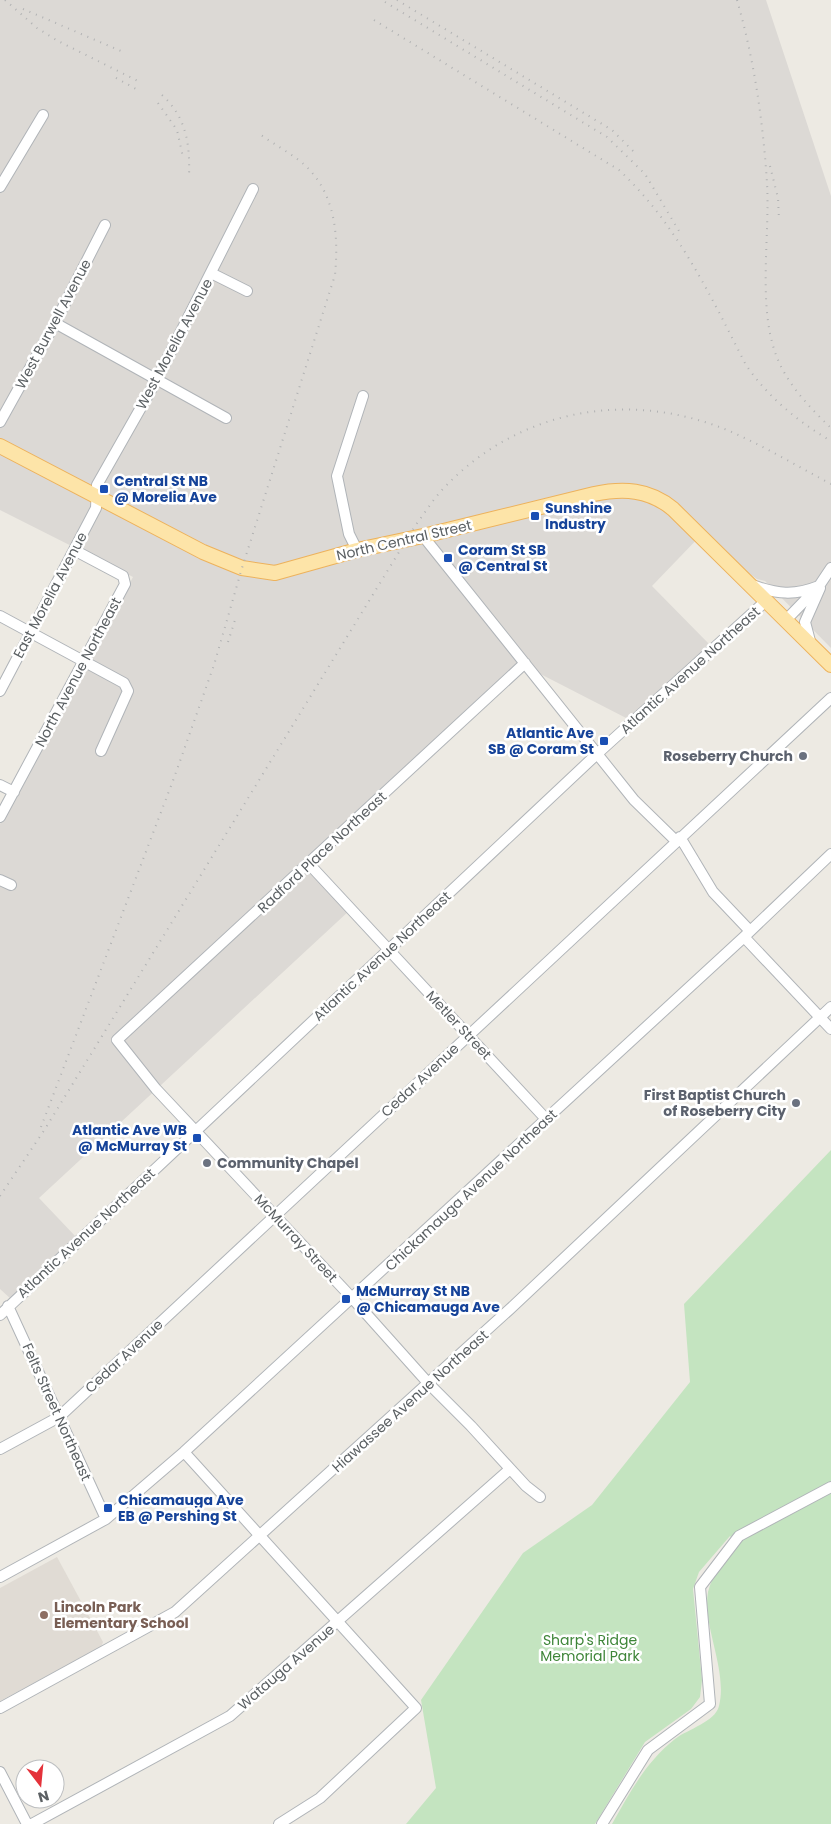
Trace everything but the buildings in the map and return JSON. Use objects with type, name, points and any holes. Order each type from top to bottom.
[{"type":"main road","name":"North Central Street","points":[[0,446],[96,498],[203,552],[242,568],[275,573],[357,550],[423,536],[594,494],[618,490],[638,491],[655,498],[673,509],[831,664]]},
{"type":"street","points":[[0,187],[43,115]]},
{"type":"street","name":"West Morelia Avenue","points":[[96,498],[97,485],[156,381],[253,189]]},
{"type":"street","name":"West Burwell Avenue","points":[[0,422],[56,323],[105,225]]},
{"type":"street","points":[[211,273],[247,291]]},
{"type":"street","points":[[56,323],[156,381],[226,418]]},
{"type":"street","points":[[357,550],[348,534],[337,476],[363,396]]},
{"type":"street","name":"East Morelia Avenue","points":[[0,691],[96,508],[96,498]]},
{"type":"street","points":[[423,536],[634,800],[678,839],[713,892],[747,934],[831,1029]]},
{"type":"street","name":"North Avenue Northeast","points":[[0,817],[125,579],[123,576],[74,550]]},
{"type":"street","points":[[786,620],[820,584],[831,568]]},
{"type":"street","points":[[751,585],[785,594],[802,592],[820,584]]},
{"type":"street","points":[[811,644],[805,622],[820,584]]},
{"type":"street","name":"Atlantic Avenue Northeast","points":[[0,1315],[598,753],[767,600]]},
{"type":"street","points":[[0,616],[124,683],[128,692],[101,752]]},
{"type":"street","name":"Radford Place Northeast","points":[[117,1040],[310,864],[525,663]]},
{"type":"street","name":"Cedar Avenue","points":[[0,1449],[59,1417],[831,698]]},
{"type":"street","points":[[0,785],[14,792]]},
{"type":"street","name":"Chickamauga Avenue Northeast","points":[[0,1577],[106,1519],[184,1452],[353,1299],[831,854]]},
{"type":"street","name":"Metler Street","points":[[310,864],[546,1119]]},
{"type":"street","points":[[0,880],[10,885]]},
{"type":"street","name":"Hiawassee Avenue Northeast","points":[[0,1708],[175,1612],[428,1384],[831,1008]]},
{"type":"street","name":"McMurray Street","points":[[117,1040],[156,1089],[353,1299],[428,1384],[471,1426],[510,1470],[540,1497]]},
{"type":"street","name":"Felts Street Northeast","points":[[8,1306],[106,1519]]},
{"type":"street","points":[[184,1452],[416,1708],[320,1798],[279,1824]]},
{"type":"street","name":"Watauga Avenue","points":[[32,1824],[230,1716],[510,1470]]},
{"type":"street","points":[[602,1824],[648,1750],[710,1704],[700,1587],[739,1536],[831,1487]]},
{"type":"street","points":[[0,1772],[27,1824]]},
{"type":"shaded area","points":[[0,0],[766,0],[831,196],[831,648],[765,581],[757,579],[743,569],[704,532],[652,586],[710,645],[630,720],[521,664],[306,864],[350,910],[39,1198],[77,1238],[11,1299],[0,1289],[0,824],[133,577],[0,510]]},
{"type":"shaded area","name":"Lincoln Park Elementary School","points":[[57,1557],[103,1642],[101,1647],[0,1701],[0,1588]]},
{"type":"green space","name":"Sharp's Ridge Memorial Park","points":[[831,1150],[831,1824],[612,1824],[639,1778],[664,1748],[680,1735],[707,1721],[719,1706],[720,1678],[707,1605],[708,1592],[713,1579],[735,1542],[730,1536],[699,1572],[693,1589],[702,1680],[700,1697],[691,1709],[645,1742],[595,1824],[406,1824],[436,1788],[421,1700],[523,1553],[592,1505],[690,1382],[684,1304]]},
{"type":"railway","points":[[5,0],[37,28],[58,41],[140,82]]},
{"type":"railway","points":[[397,0],[612,130],[636,154]]},
{"type":"railway","points":[[737,0],[753,67],[763,137],[768,203],[766,291],[770,333],[779,363],[791,384],[806,403],[831,428]]},
{"type":"railway","points":[[385,2],[607,137],[645,174],[682,236]]},
{"type":"railway","points":[[23,9],[121,51]]},
{"type":"railway","points":[[374,20],[619,170],[640,191],[675,237],[705,287],[746,365],[755,377],[784,408],[831,441]]},
{"type":"railway","points":[[116,78],[136,89]]},
{"type":"railway","points":[[162,95],[177,113],[182,123],[189,154],[189,177]]},
{"type":"railway","points":[[158,103],[177,130],[183,157]]},
{"type":"railway","points":[[41,1127],[174,778],[214,665],[242,568],[335,275],[335,228],[328,199],[321,185],[312,172],[300,161],[261,135]]},
{"type":"railway","points":[[770,166],[778,198],[779,220]]},
{"type":"railway","points":[[0,1196],[45,1129],[415,526],[442,490],[472,462],[505,440],[541,424],[578,414],[617,410],[656,411],[695,419],[734,433],[831,484]]},
{"type":"railway","points":[[228,642],[235,620]]},
{"type":"place","name":"Central St NB @ Morelia Ave","points":[[104,489]]},
{"type":"place","name":"Sunshine Industry","points":[[535,516]]},
{"type":"place","name":"Coram St SB @ Central St","points":[[448,558]]},
{"type":"place","name":"Atlantic Ave SB @ Coram St","points":[[604,741]]},
{"type":"place","name":"Roseberry Church","points":[[803,756]]},
{"type":"place","name":"First Baptist Church of Roseberry City","points":[[796,1103]]},
{"type":"place","name":"Atlantic Ave WB @ McMurray St","points":[[197,1138]]},
{"type":"place","name":"Community Chapel","points":[[207,1163]]},
{"type":"place","name":"McMurray St NB @ Chicamauga Ave","points":[[346,1299]]},
{"type":"place","name":"Chicamauga Ave EB @ Pershing St","points":[[108,1508]]},
{"type":"place","name":"Lincoln Park Elementary School","points":[[44,1615]]}]
